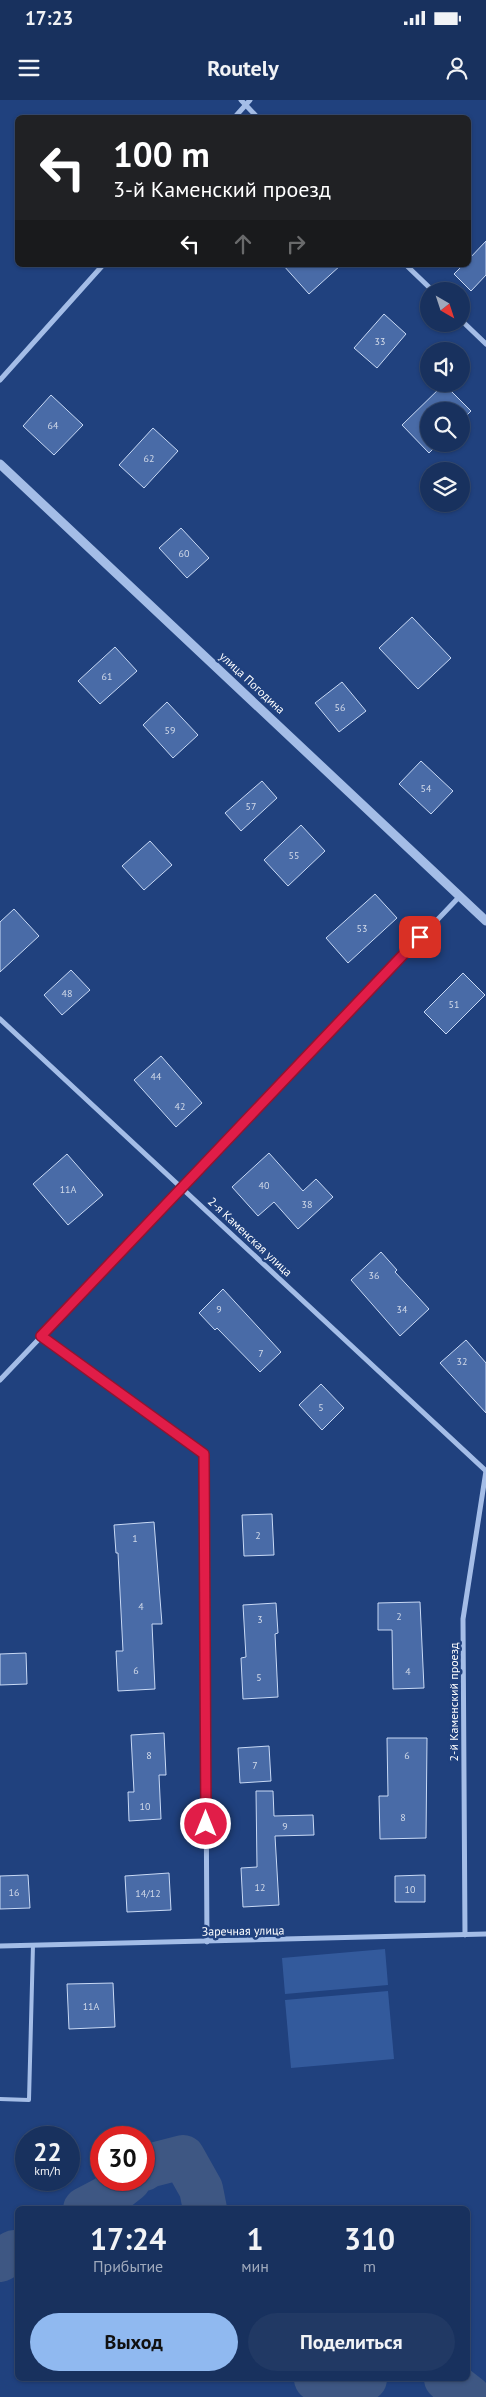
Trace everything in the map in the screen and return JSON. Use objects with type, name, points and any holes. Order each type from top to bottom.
[{"type":"street","points":[[241,100],[248,102],[256,115]]},
{"type":"street","points":[[237,115],[248,102]]},
{"type":"street","points":[[0,380],[101,267]]},
{"type":"street","points":[[408,267],[424,282]]},
{"type":"street","points":[[470,329],[486,344]]},
{"type":"street","name":"улица Погодина","points":[[0,464],[486,922]]},
{"type":"street","points":[[0,1380],[460,896]]},
{"type":"street","name":"2-я Каменская улица","points":[[0,1019],[486,1471]]},
{"type":"street","points":[[41,1336],[204,1454],[207,1942]]},
{"type":"street","name":"2-й Каменский проезд","points":[[465,1935],[463,1619],[486,1471]]},
{"type":"street","name":"Заречная улица","points":[[0,1946],[486,1934]]},
{"type":"lane","points":[[0,2099],[29,2100],[33,1945]]},
{"type":"shaded area","points":[[385,1949],[388,1985],[285,1994],[282,1958]]},
{"type":"shaded area","points":[[388,1991],[394,2059],[291,2068],[285,2000]]},
{"type":"building","points":[[486,241],[486,275],[471,291],[470,282],[462,282],[454,274],[461,267],[471,267],[471,257]]},
{"type":"building","points":[[285,267],[339,267],[309,294]]},
{"type":"building","points":[[384,314],[406,334],[377,368],[354,348]]},
{"type":"building","points":[[436,392],[452,392],[462,402],[426,402]]},
{"type":"building","points":[[51,395],[83,425],[54,455],[23,426]]},
{"type":"building","points":[[420,407],[420,444],[402,425]]},
{"type":"building","points":[[153,428],[178,451],[144,488],[119,465]]},
{"type":"building","points":[[181,528],[209,558],[187,578],[159,548]]},
{"type":"building","points":[[412,617],[451,658],[418,689],[379,648]]},
{"type":"building","points":[[115,647],[137,671],[100,704],[78,681]]},
{"type":"building","points":[[342,682],[366,711],[339,732],[315,703]]},
{"type":"building","points":[[167,702],[198,735],[173,758],[143,725]]},
{"type":"building","points":[[421,761],[453,791],[431,814],[399,784]]},
{"type":"building","points":[[262,781],[277,798],[241,831],[225,813]]},
{"type":"building","points":[[301,825],[325,851],[288,886],[264,860]]},
{"type":"building","points":[[150,841],[172,865],[144,890],[122,866]]},
{"type":"building","points":[[375,894],[397,918],[348,963],[326,938]]},
{"type":"building","points":[[14,909],[39,936],[0,972],[0,922]]},
{"type":"building","points":[[71,970],[90,990],[62,1015],[44,995]]},
{"type":"building","points":[[463,973],[485,995],[446,1034],[424,1012]]},
{"type":"building","points":[[161,1056],[202,1103],[176,1127],[134,1080]]},
{"type":"building","points":[[269,1153],[303,1191],[316,1179],[333,1197],[298,1229],[274,1202],[258,1216],[232,1187]]},
{"type":"building","points":[[67,1154],[103,1195],[68,1225],[33,1184]]},
{"type":"building","points":[[381,1252],[397,1270],[395,1272],[429,1309],[400,1336],[351,1280]]},
{"type":"building","points":[[223,1289],[281,1352],[260,1372],[217,1328],[215,1330],[199,1313]]},
{"type":"building","points":[[466,1340],[486,1363],[486,1413],[440,1363]]},
{"type":"building","points":[[321,1384],[344,1408],[322,1430],[299,1405]]},
{"type":"building","points":[[272,1514],[274,1555],[244,1556],[242,1515]]},
{"type":"building","points":[[154,1522],[162,1624],[152,1624],[155,1689],[118,1691],[116,1651],[123,1651],[118,1553],[116,1553],[114,1525]]},
{"type":"building","points":[[420,1602],[424,1688],[393,1689],[392,1630],[378,1630],[378,1603]]},
{"type":"building","points":[[276,1603],[278,1633],[275,1634],[278,1697],[243,1699],[241,1658],[246,1657],[243,1605]]},
{"type":"building","points":[[26,1653],[27,1684],[0,1685],[0,1654]]},
{"type":"building","points":[[164,1733],[166,1775],[159,1775],[161,1819],[129,1821],[128,1792],[134,1792],[131,1735]]},
{"type":"building","points":[[387,1738],[427,1738],[426,1838],[380,1839],[379,1796],[388,1796]]},
{"type":"building","points":[[269,1746],[271,1781],[240,1783],[238,1748]]},
{"type":"building","points":[[256,1791],[273,1791],[274,1816],[313,1815],[314,1835],[275,1836],[279,1905],[243,1907],[241,1868],[257,1867]]},
{"type":"building","points":[[169,1873],[171,1910],[127,1912],[125,1876]]},
{"type":"building","points":[[28,1875],[30,1908],[0,1909],[0,1876]]},
{"type":"building","points":[[425,1875],[425,1902],[395,1902],[395,1876]]},
{"type":"building","points":[[113,1983],[115,2027],[69,2029],[67,1984]]},
{"type":"waterway","points":[[155,2164],[183,2157],[201,2189],[204,2206]]},
{"type":"waterway","points":[[91,2206],[115,2191]]},
{"type":"waterway","points":[[0,2260],[15,2252]]},
{"type":"waterway","points":[[320,2381],[340,2384],[359,2381]]},
{"type":"waterway","points":[[449,2381],[469,2397]]},
{"type":"route","points":[[206,1824],[204,1454],[41,1336],[420,937]]}]
